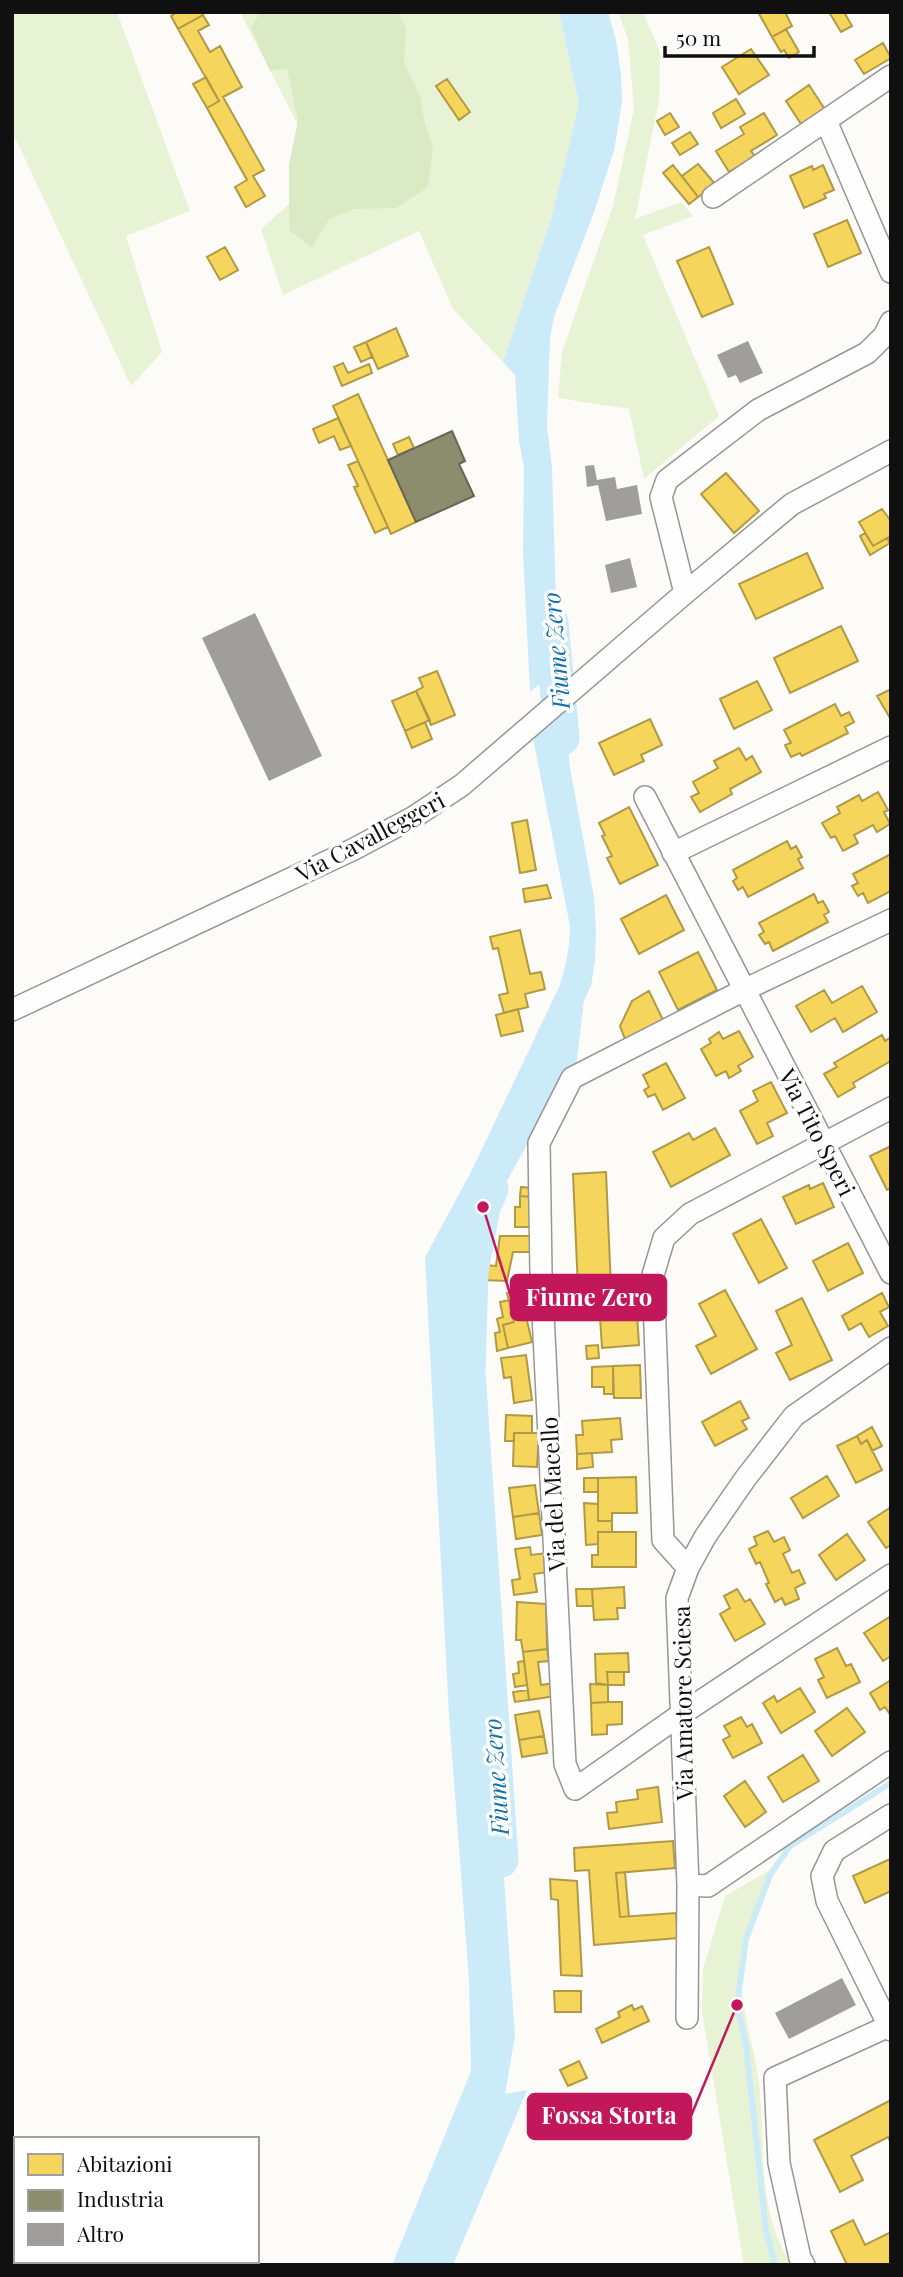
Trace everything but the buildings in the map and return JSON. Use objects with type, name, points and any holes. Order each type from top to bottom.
[{"type":"street","points":[[712,197],[891,76]]},
{"type":"street","points":[[826,121],[891,272]]},
{"type":"street","points":[[685,593],[661,497],[667,480],[758,410],[867,353],[884,336],[891,322]]},
{"type":"street","name":"Via Cavalleggeri","points":[[12,1010],[354,849],[402,823],[462,785],[792,504],[891,452]]},
{"type":"street","points":[[673,853],[891,747]]},
{"type":"street","name":"Via Tito Speri","points":[[645,797],[891,1273]]},
{"type":"street","points":[[744,990],[891,920]]},
{"type":"street","name":"Via del Macello","points":[[680,1715],[575,1788],[565,1764],[541,1273],[538,1143],[572,1078],[744,990]]},
{"type":"street","points":[[688,1568],[663,1540],[653,1275],[664,1238],[690,1214],[891,1108]]},
{"type":"street","name":"Via Amatore Sciesa","points":[[687,2018],[688,1885],[677,1598],[688,1568],[705,1537],[794,1416],[891,1348]]},
{"type":"street","points":[[680,1715],[891,1575]]},
{"type":"street","points":[[688,1885],[708,1886],[891,1762]]},
{"type":"street","points":[[804,2265],[800,2258],[779,2163],[775,2078],[890,2027],[827,1901],[822,1876],[834,1851],[891,1815]]},
{"type":"green space","points":[[12,12],[117,12],[190,211],[126,236],[162,352],[131,386],[12,131]]},
{"type":"green space","points":[[240,12],[559,12],[579,104],[551,219],[503,362],[453,309],[419,231],[283,295],[261,229],[323,174]]},
{"type":"green space","points":[[260,12],[397,12],[406,28],[404,62],[420,97],[433,149],[428,187],[396,208],[354,209],[329,219],[312,248],[289,230],[289,164],[298,121],[287,68],[270,71],[251,28]]},
{"type":"green space","points":[[618,12],[643,12],[660,52],[659,100],[635,219],[681,202],[693,216],[643,235],[719,416],[644,479],[629,409],[558,398],[562,352],[613,206],[634,109],[628,39]]},
{"type":"green space","points":[[773,1868],[772,1879],[757,1903],[746,1933],[741,1973],[744,2005],[759,2083],[767,2199],[780,2243],[792,2265],[744,2265],[702,2012],[703,1969],[725,1896]]},
{"type":"water","points":[[559,12],[608,12],[616,40],[622,102],[614,151],[554,317],[550,338],[547,426],[552,467],[558,669],[530,692],[523,554],[524,467],[519,441],[515,375],[503,362],[551,219],[579,104]]},
{"type":"water","points":[[564,710],[570,768],[594,897],[596,932],[591,986],[584,1000],[576,1067],[555,1093],[465,1258],[484,1673],[503,1865],[515,2036],[505,2094],[527,2090],[453,2265],[392,2265],[471,2071],[469,1980],[449,1715],[425,1257],[471,1172],[560,985],[564,970],[570,926],[532,733]]},
{"type":"waterway","name":"Fiume Zero","points":[[551,623],[562,738]]},
{"type":"waterway","name":"Fiume Zero","points":[[491,1189],[483,1207],[471,1271],[468,1372],[501,1860]]},
{"type":"waterway","points":[[775,2265],[766,2230],[746,2045],[737,2005],[746,1939],[770,1875],[790,1846],[891,1783]]},
{"type":"place","name":"Fiume Zero","points":[[483,1207]]},
{"type":"place","name":"Fossa Storta","points":[[737,2005]]}]
